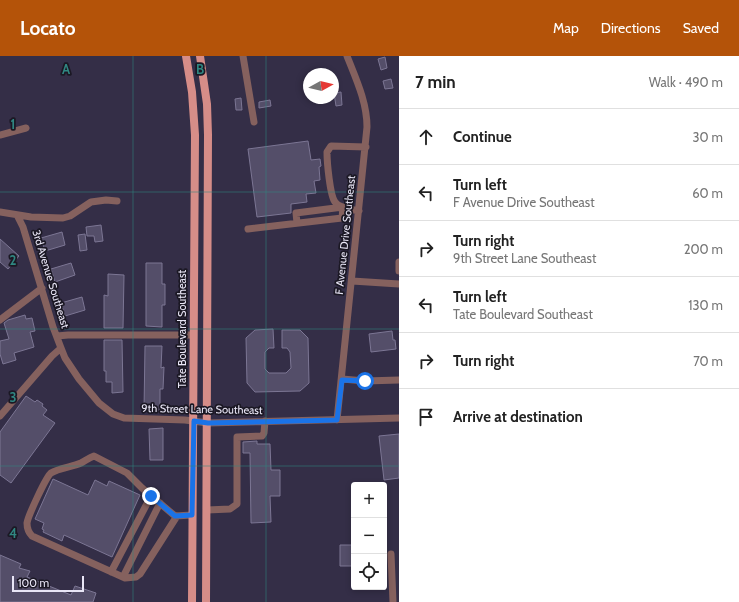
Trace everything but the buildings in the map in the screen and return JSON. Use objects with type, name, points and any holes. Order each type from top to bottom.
[{"type":"main road","name":"Tate Boulevard Southeast","points":[[186,56],[192,92],[195,136],[192,602]]},
{"type":"main road","points":[[200,56],[207,104],[208,135],[208,423],[206,602]]},
{"type":"street","points":[[243,56],[254,122]]},
{"type":"street","name":"F Avenue Drive Southeast","points":[[337,420],[366,147],[367,120],[365,107],[347,56]]},
{"type":"street","points":[[0,136],[26,128]]},
{"type":"street","points":[[359,211],[343,207],[335,202],[332,193],[327,152],[331,146],[366,147]]},
{"type":"street","points":[[0,212],[17,215],[63,218],[70,216],[91,202],[106,200],[117,201]]},
{"type":"street","points":[[248,229],[342,218],[343,207]]},
{"type":"street","points":[[297,223],[296,213],[343,207]]},
{"type":"street","name":"3rd Avenue Southeast","points":[[17,215],[23,228],[62,349]]},
{"type":"street","points":[[399,262],[399,271]]},
{"type":"street","points":[[352,281],[399,284]]},
{"type":"street","points":[[0,320],[42,288]]},
{"type":"street","points":[[57,336],[74,334],[193,335]]},
{"type":"street","points":[[0,416],[52,356],[62,349]]},
{"type":"street","name":"9th Street Lane Southeast","points":[[62,349],[73,371],[99,403],[113,414],[129,419],[194,421],[208,423],[399,418]]},
{"type":"street","points":[[342,380],[399,380]]},
{"type":"street","points":[[207,510],[230,509],[237,504],[237,436],[262,436],[264,433],[265,421]]},
{"type":"street","points":[[177,516],[140,574],[131,579],[123,577],[41,541],[30,534],[27,520],[48,476],[52,472],[83,462],[87,458],[94,456],[127,473],[151,496],[177,516],[192,515]]},
{"type":"street","points":[[112,572],[151,496]]},
{"type":"street","points":[[123,577],[160,503]]},
{"type":"street","points":[[390,554],[393,602]]},
{"type":"route","points":[[151,496],[175,516],[192,515],[194,421],[208,423],[337,420],[342,380],[365,381]]}]
